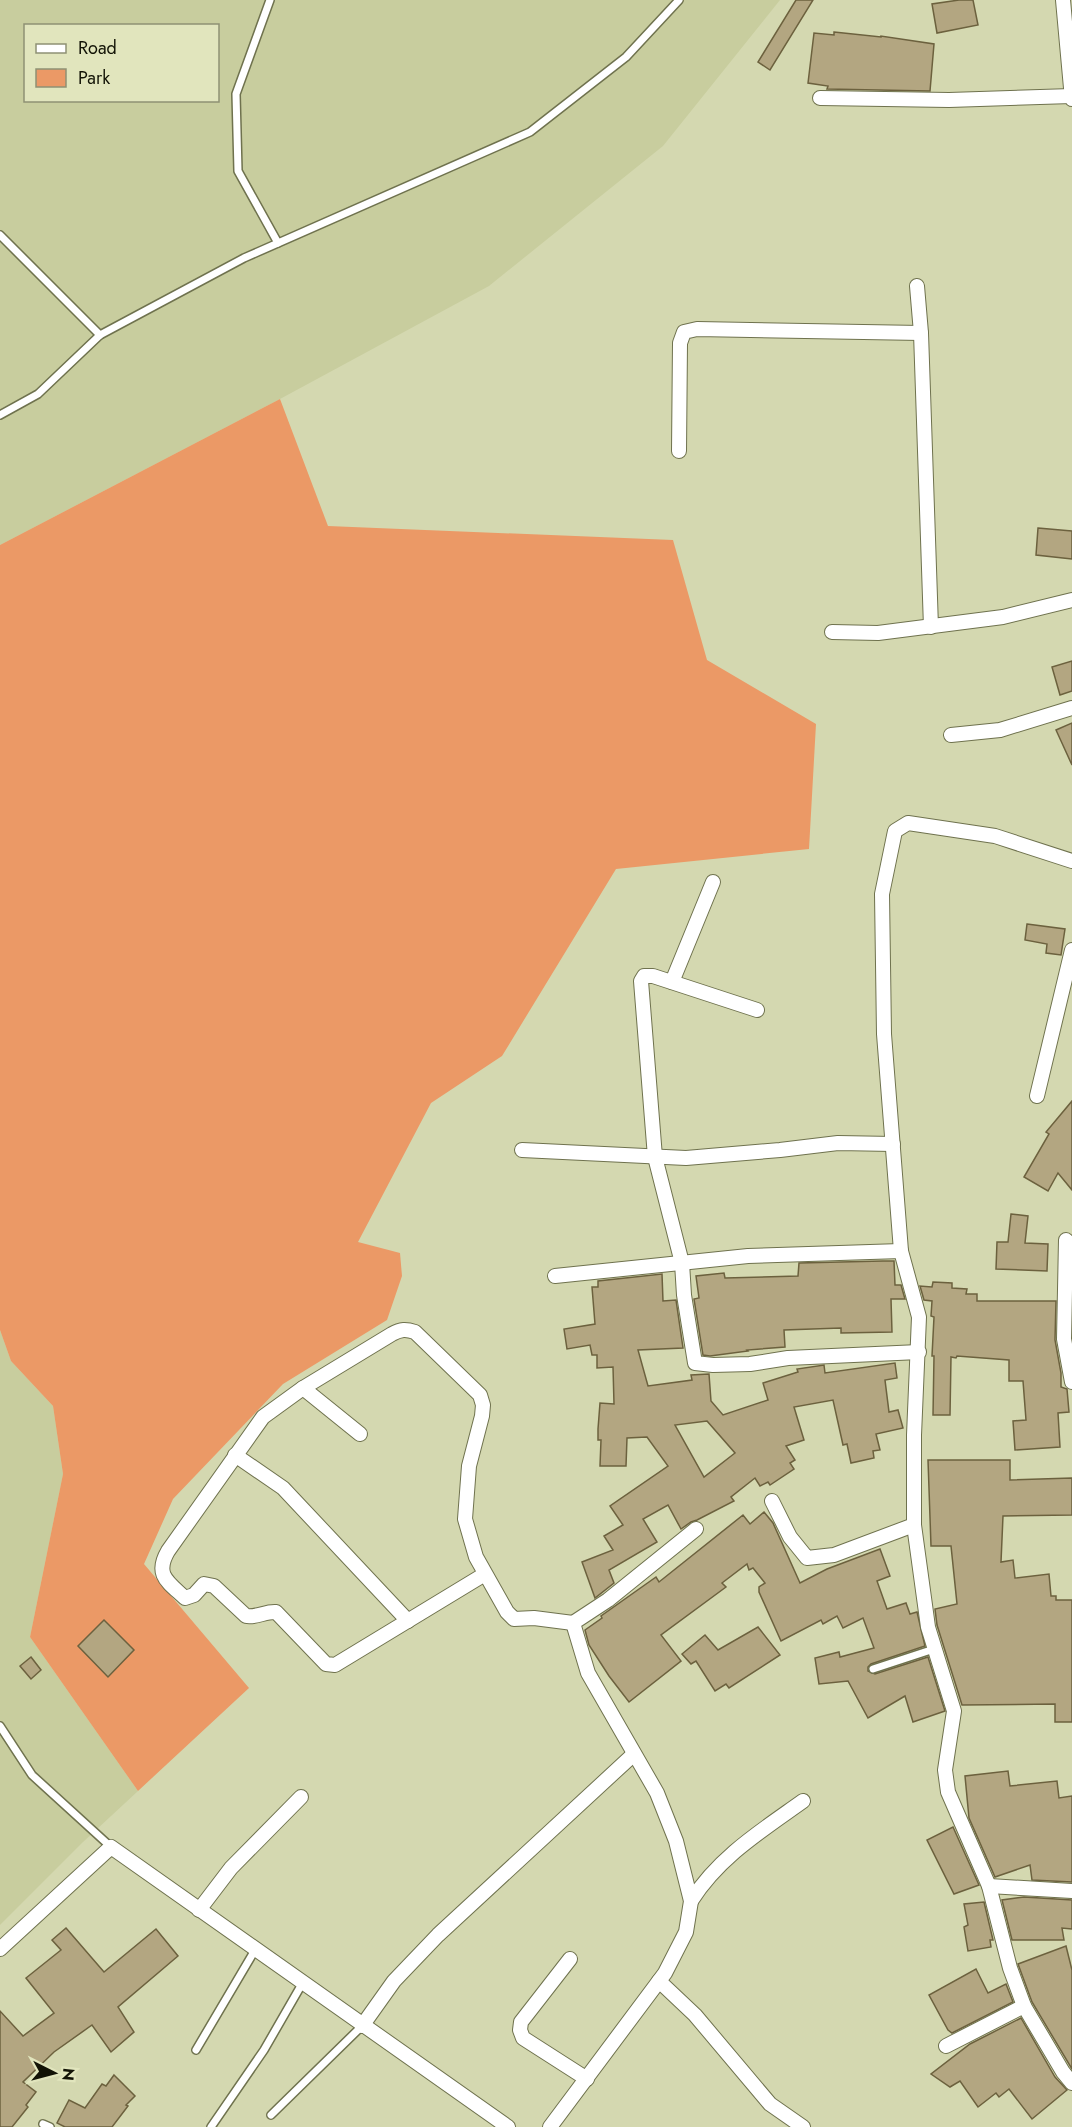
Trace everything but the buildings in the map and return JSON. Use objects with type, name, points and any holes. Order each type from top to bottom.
[{"type":"street","points":[[820,98],[949,100],[1072,98],[1064,0]]},
{"type":"street","points":[[917,286],[921,333],[931,627]]},
{"type":"street","points":[[679,451],[680,343],[684,332],[697,329],[921,333]]},
{"type":"street","points":[[832,632],[878,633],[931,627],[1003,617],[1072,600]]},
{"type":"street","points":[[951,735],[1000,730],[1072,708]]},
{"type":"street","points":[[1072,861],[995,836],[908,823],[895,831],[882,894],[884,1034],[901,1251],[919,1317],[914,1435],[914,1525],[928,1627],[954,1711],[945,1770],[948,1792],[989,1886],[1010,1968],[1024,2006],[1063,2072],[1072,2083]]},
{"type":"street","points":[[672,982],[713,882]]},
{"type":"street","points":[[1037,1096],[1072,950]]},
{"type":"street","points":[[757,1010],[646,975],[641,981],[655,1157],[682,1263],[684,1295],[695,1363],[750,1364],[788,1358],[919,1352]]},
{"type":"street","points":[[522,1150],[686,1158],[838,1143],[893,1144]]},
{"type":"street","points":[[1066,1240],[1064,1339],[1072,1382]]},
{"type":"street","points":[[555,1276],[748,1257],[901,1251]]},
{"type":"street","points":[[485,1574],[335,1665],[326,1664],[276,1612],[267,1611],[252,1617],[246,1616],[214,1586],[204,1584],[194,1595],[185,1598],[165,1579],[161,1569],[162,1561],[168,1551],[263,1417],[303,1388],[400,1330],[415,1332],[480,1395],[483,1405],[482,1416],[469,1466],[465,1519],[476,1557],[514,1619],[534,1618],[573,1623],[608,1600],[696,1529]]},
{"type":"street","points":[[303,1388],[360,1434]]},
{"type":"street","points":[[235,1455],[283,1488],[408,1622]]},
{"type":"street","points":[[772,1501],[790,1537],[807,1558],[834,1555],[914,1525]]},
{"type":"street","points":[[573,1623],[588,1673],[657,1793],[676,1841],[691,1901]]},
{"type":"street","points":[[362,2026],[394,1981],[438,1935],[634,1754]]},
{"type":"street","points":[[199,1910],[231,1868],[301,1797]]},
{"type":"street","points":[[550,2127],[659,1982],[686,1932],[691,1901],[703,1881],[734,1850],[803,1801]]},
{"type":"street","points":[[0,1949],[111,1847],[302,1984],[508,2127]]},
{"type":"street","points":[[989,1886],[1072,1891]]},
{"type":"street","points":[[570,1959],[521,2022],[520,2030],[523,2038],[587,2079]]},
{"type":"street","points":[[659,1982],[695,2015],[770,2104],[803,2127]]},
{"type":"street","points":[[946,2046],[1024,2006]]},
{"type":"lane","points":[[270,0],[236,94],[238,171],[278,243]]},
{"type":"lane","points":[[0,415],[38,394],[100,335],[244,258],[530,132],[626,57],[679,0]]},
{"type":"lane","points":[[0,235],[100,335]]},
{"type":"lane","points":[[873,1669],[934,1649]]},
{"type":"lane","points":[[0,1726],[32,1775],[111,1847]]},
{"type":"lane","points":[[196,2050],[255,1950]]},
{"type":"lane","points":[[211,2127],[264,2050],[302,1984]]},
{"type":"lane","points":[[271,2115],[362,2026]]},
{"type":"shaded area","points":[[0,0],[780,0],[663,146],[489,286],[280,399],[0,545]]},
{"type":"shaded area","points":[[0,1330],[11,1361],[53,1406],[63,1474],[30,1637],[138,1791],[0,1925]]},
{"type":"green space","points":[[280,399],[328,526],[673,540],[707,660],[816,724],[809,849],[616,869],[502,1056],[431,1103],[358,1242],[400,1253],[402,1276],[387,1320],[283,1384],[173,1499],[144,1564],[249,1688],[138,1791],[30,1637],[63,1474],[53,1406],[11,1361],[0,1330],[0,545]]}]
